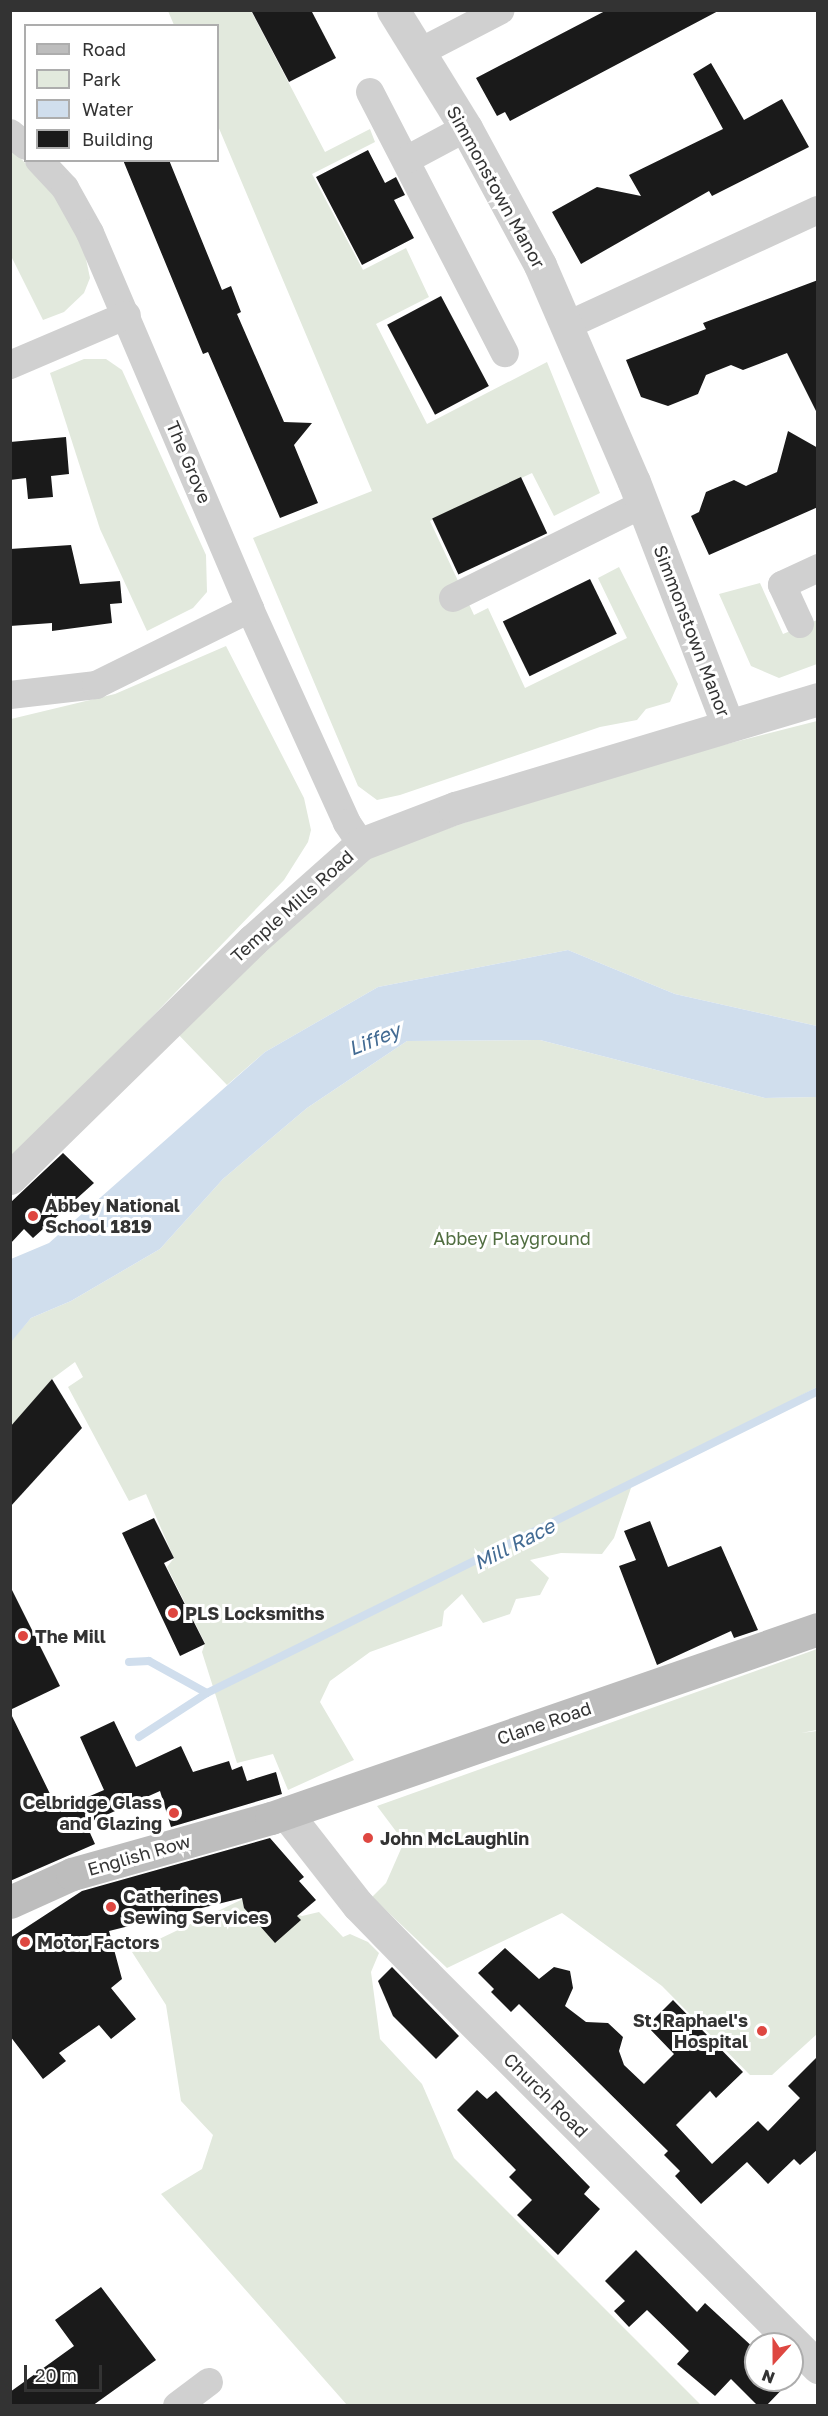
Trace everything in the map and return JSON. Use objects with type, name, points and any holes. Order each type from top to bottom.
[{"type":"main road","name":"Clane Road","points":[[278,1816],[818,1629]]},
{"type":"main road","name":"English Row","points":[[10,1902],[72,1874],[278,1816]]},
{"type":"street","name":"Simmonstown Manor","points":[[393,10],[466,128],[568,325],[643,504],[728,725]]},
{"type":"street","points":[[418,53],[501,10]]},
{"type":"street","points":[[370,92],[505,352]]},
{"type":"street","points":[[406,160],[466,128]]},
{"type":"street","points":[[10,133],[24,144]]},
{"type":"street","name":"The Grove","points":[[41,162],[65,188],[90,233],[127,315],[250,609],[347,823],[362,844]]},
{"type":"street","points":[[568,325],[818,210]]},
{"type":"street","points":[[10,365],[127,315]]},
{"type":"street","points":[[453,598],[643,504]]},
{"type":"street","points":[[800,624],[782,585],[818,568]]},
{"type":"street","points":[[10,694],[96,685],[250,609]]},
{"type":"street","name":"Temple Mills Road","points":[[10,1178],[254,940],[362,844],[455,808],[818,699]]},
{"type":"street","name":"Church Road","points":[[278,1816],[410,1959],[818,2367]]},
{"type":"street","points":[[177,2406],[209,2382]]},
{"type":"green space","points":[[168,11],[251,11],[325,152],[370,129],[375,142],[312,174],[363,270],[406,248],[429,297],[376,324],[427,424],[547,362],[600,493],[554,516],[532,473],[430,521],[474,615],[488,608],[525,688],[627,638],[598,578],[619,567],[678,684],[670,702],[646,709],[637,720],[600,727],[400,795],[377,800],[358,786],[253,538],[372,491],[219,128],[219,24],[174,24]]},
{"type":"green space","points":[[10,148],[63,200],[82,240],[90,278],[84,293],[64,312],[43,320],[11,256]]},
{"type":"green space","points":[[84,359],[106,359],[122,370],[206,555],[207,592],[193,608],[147,631],[100,529],[50,373]]},
{"type":"green space","points":[[760,583],[783,634],[817,620],[817,664],[779,678],[751,666],[719,594]]},
{"type":"green space","points":[[226,646],[304,798],[311,830],[308,842],[284,880],[11,1163],[11,719],[115,694]]},
{"type":"green space","points":[[817,721],[817,1026],[675,994],[568,950],[378,987],[265,1052],[227,1085],[174,1030],[367,857],[586,780]]},
{"type":"green space","name":"Abbey Playground","points":[[540,1040],[765,1098],[817,1097],[817,1387],[632,1485],[614,1538],[602,1554],[561,1553],[530,1560],[549,1578],[540,1595],[516,1599],[510,1614],[483,1623],[462,1594],[444,1611],[442,1626],[370,1652],[330,1681],[320,1702],[354,1760],[288,1790],[273,1754],[237,1763],[202,1652],[205,1643],[167,1567],[174,1558],[146,1494],[129,1501],[68,1387],[83,1377],[75,1362],[52,1379],[11,1427],[10,1342],[31,1318],[71,1301],[160,1249],[223,1179],[307,1108],[407,1041]]},
{"type":"green space","name":"St. Raphael's Hospital","points":[[817,1649],[817,1730],[801,1733],[817,1731],[817,2034],[772,2075],[750,2075],[662,1986],[562,1913],[447,1968],[372,1897],[386,1883],[404,1842],[377,1806]]},
{"type":"green space","points":[[262,1890],[283,1910],[302,1916],[319,1912],[343,1937],[350,1934],[368,1942],[379,1953],[371,1972],[380,2039],[422,2084],[454,2158],[701,2405],[347,2405],[161,2194],[202,2169],[213,2135],[181,2101],[166,2005],[132,1952]]},
{"type":"water","name":"Liffey","points":[[568,950],[675,994],[817,1026],[817,1097],[765,1098],[540,1040],[407,1041],[307,1108],[223,1179],[160,1249],[71,1301],[31,1318],[11,1342],[11,1259],[49,1243],[265,1052],[378,987]]},
{"type":"building","points":[[251,10],[311,10],[336,58],[289,82]]},
{"type":"building","points":[[607,10],[720,10],[510,121],[505,112],[497,116],[476,78]]},
{"type":"building","points":[[711,63],[744,120],[782,99],[809,147],[712,196],[709,191],[581,264],[552,212],[597,187],[641,196],[629,175],[723,129],[693,74]]},
{"type":"building","points":[[368,150],[385,183],[396,177],[405,195],[394,200],[414,238],[362,265],[316,177]]},
{"type":"building","points":[[124,162],[170,162],[222,290],[231,286],[241,312],[237,314],[284,422],[312,423],[294,445],[318,503],[280,518],[208,352],[203,354]]},
{"type":"building","points":[[818,280],[818,415],[787,353],[743,370],[731,365],[706,375],[698,394],[668,406],[641,397],[626,360],[706,329],[703,323]]},
{"type":"building","points":[[441,296],[489,386],[435,415],[387,325]]},
{"type":"building","points":[[788,431],[818,448],[818,507],[709,555],[691,516],[699,512],[706,492],[734,480],[746,486],[777,472]]},
{"type":"building","points":[[66,437],[69,474],[51,476],[53,497],[28,499],[26,478],[10,480],[10,442]]},
{"type":"building","points":[[521,477],[547,533],[458,575],[432,518]]},
{"type":"building","points":[[71,545],[80,584],[120,581],[122,603],[110,604],[112,623],[52,631],[52,623],[10,626],[10,549]]},
{"type":"building","points":[[590,579],[617,634],[530,676],[503,622]]},
{"type":"building","name":"Abbey National School 1819","points":[[63,1153],[94,1183],[33,1238],[24,1229],[10,1244],[10,1203]]},
{"type":"building","points":[[52,1379],[82,1428],[10,1507],[10,1427]]},
{"type":"building","points":[[154,1518],[174,1558],[164,1563],[205,1644],[180,1656],[122,1533]]},
{"type":"building","points":[[650,1521],[668,1567],[721,1546],[758,1630],[734,1638],[731,1631],[657,1665],[619,1566],[636,1560],[624,1531]]},
{"type":"building","name":"The Mill","points":[[10,1586],[60,1686],[10,1710]]},
{"type":"building","points":[[10,1712],[55,1804],[62,1808],[104,1790],[80,1737],[114,1721],[136,1767],[181,1746],[193,1772],[229,1761],[232,1770],[242,1766],[247,1781],[276,1772],[282,1794],[171,1827],[160,1791],[86,1824],[95,1844],[10,1881]]},
{"type":"building","points":[[270,1838],[304,1877],[299,1881],[316,1900],[297,1916],[301,1920],[275,1943],[244,1908],[242,1898],[109,1931],[122,1979],[111,1988],[136,2019],[111,2039],[99,2025],[59,2053],[66,2061],[43,2079],[10,2036],[10,1938],[82,1891]]},
{"type":"building","points":[[505,1948],[539,1979],[554,1967],[570,1971],[573,1988],[565,2006],[586,2022],[608,2023],[623,2037],[619,2051],[624,2065],[644,2084],[674,2054],[647,2026],[673,2000],[743,2072],[716,2098],[710,2091],[676,2125],[712,2164],[758,2121],[768,2131],[800,2098],[788,2086],[818,2056],[818,2149],[800,2165],[794,2159],[768,2184],[747,2162],[701,2204],[675,2176],[680,2171],[664,2155],[668,2151],[519,2004],[511,2012],[491,1992],[494,1989],[478,1973]]},
{"type":"building","points":[[392,1967],[459,2036],[436,2059],[393,2016],[378,1981]]},
{"type":"building","points":[[477,2090],[487,2099],[496,2091],[590,2187],[584,2194],[600,2209],[558,2255],[517,2215],[532,2200],[509,2177],[516,2170],[457,2110]]},
{"type":"building","points":[[636,2250],[697,2312],[705,2303],[744,2339],[744,2392],[731,2379],[715,2396],[677,2364],[689,2351],[647,2310],[629,2327],[614,2311],[625,2301],[605,2281]]},
{"type":"building","points":[[101,2287],[156,2360],[92,2406],[10,2406],[10,2392],[74,2346],[55,2320]]},
{"type":"building","points":[[744,2392],[779,2392],[766,2406],[758,2406]]},
{"type":"waterway","name":"Mill Race","points":[[139,1737],[207,1693],[818,1391]]},
{"type":"waterway","name":"Mill Race","points":[[129,1662],[149,1661],[207,1693]]},
{"type":"place","name":"Abbey National School 1819","points":[[33,1216]]},
{"type":"place","name":"PLS Locksmiths","points":[[173,1613]]},
{"type":"place","name":"The Mill","points":[[23,1636]]},
{"type":"place","name":"Celbridge Glass and Glazing","points":[[174,1813]]},
{"type":"place","name":"John McLaughlin","points":[[368,1838]]},
{"type":"place","name":"Catherines Sewing Services","points":[[111,1907]]},
{"type":"place","name":"Motor Factors","points":[[25,1942]]},
{"type":"place","name":"St. Raphael's Hospital","points":[[762,2031]]}]
